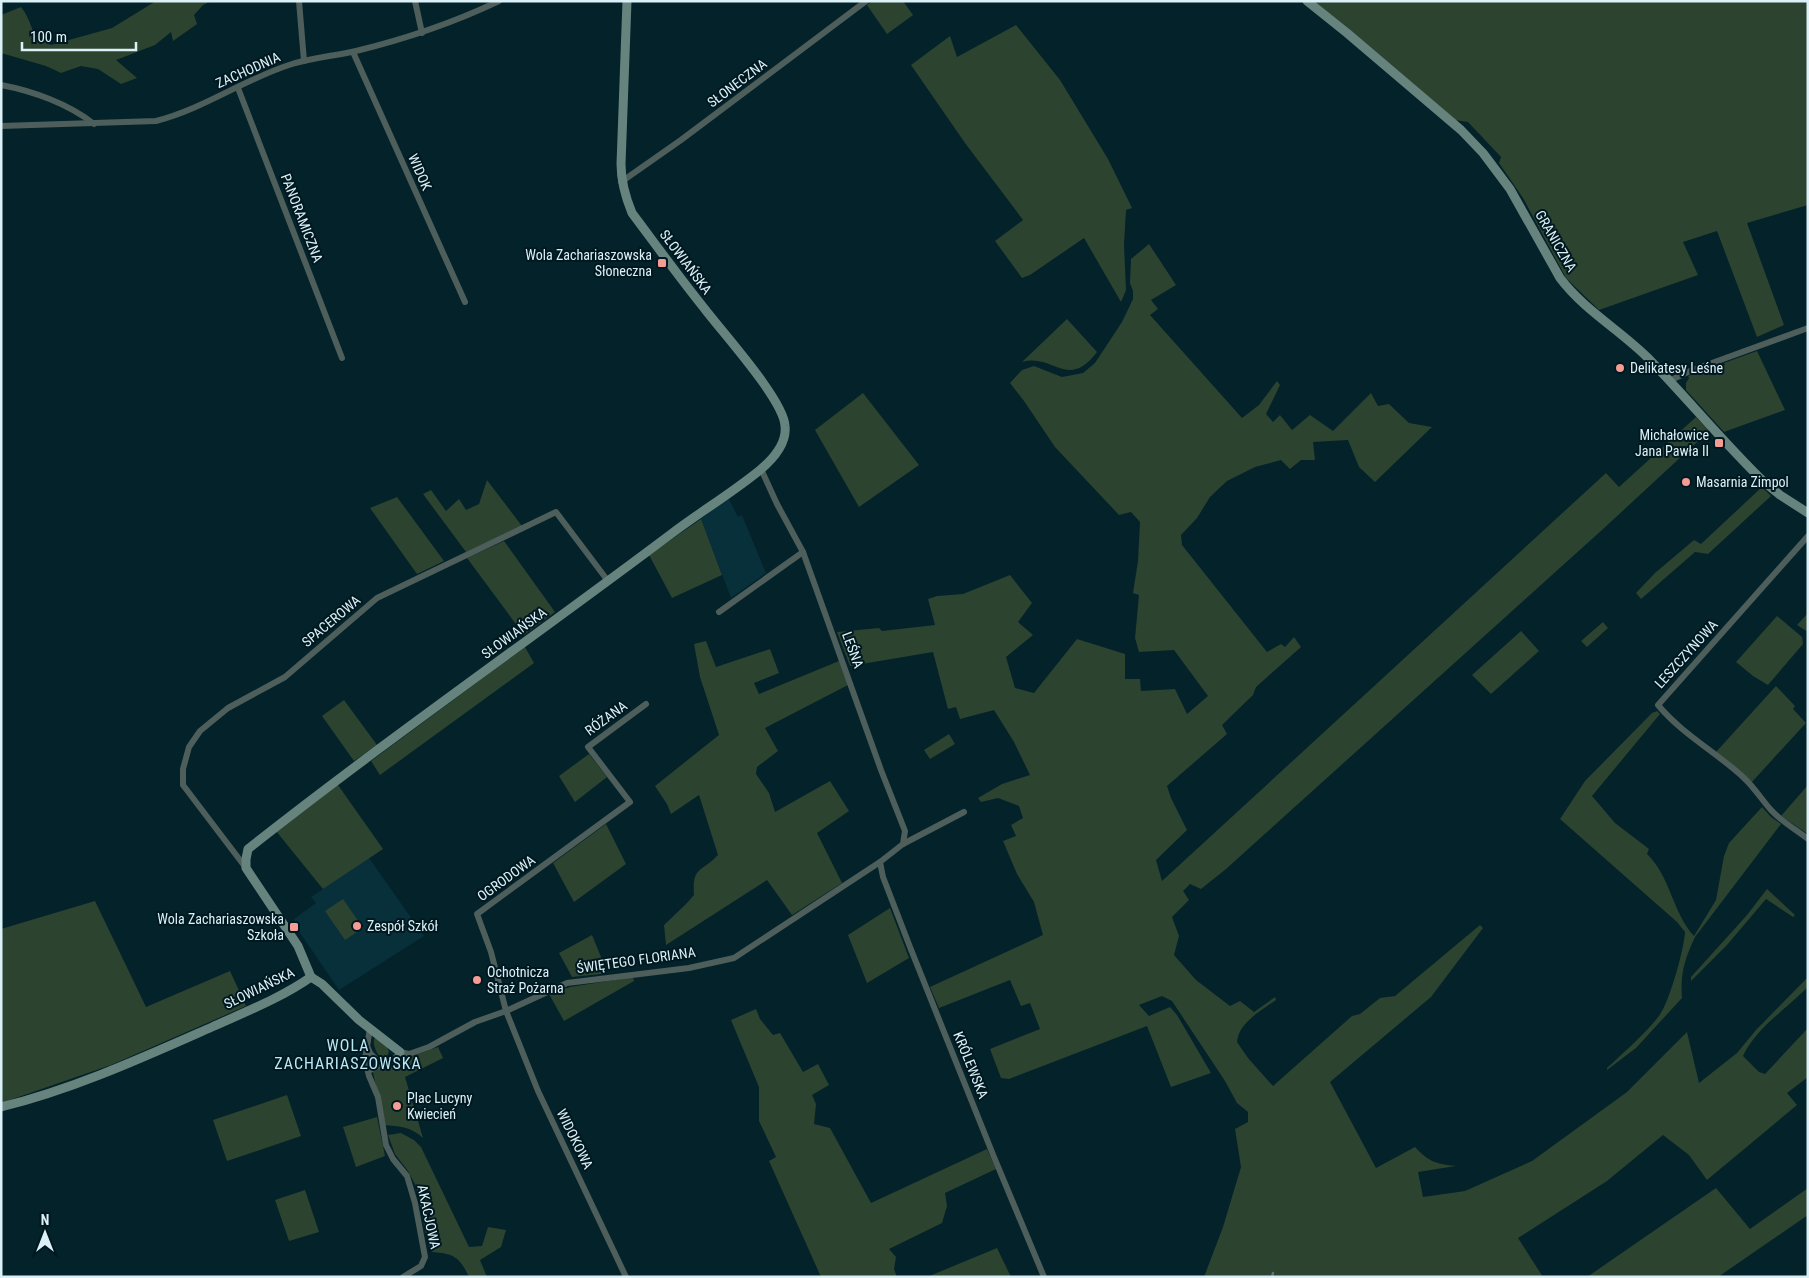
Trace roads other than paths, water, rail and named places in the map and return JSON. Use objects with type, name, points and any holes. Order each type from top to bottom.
[{"type":"street","points":[[299,1],[301,48],[304,61]]},
{"type":"street","points":[[415,1],[422,33]]},
{"type":"street","name":"ZACHODNIA","points":[[1,126],[156,121],[178,114],[278,69],[304,61],[353,52],[422,33],[477,12],[499,1]]},
{"type":"street","name":"SŁOWIAŃSKA","points":[[1,1107],[113,1069],[245,1011],[311,978],[298,946],[246,868],[248,849],[302,806],[761,469],[778,452],[786,428],[782,412],[758,376],[632,213],[622,182],[627,1]]},
{"type":"street","name":"SŁONECZNA","points":[[622,182],[866,1]]},
{"type":"street","name":"GRANICZNA","points":[[1307,1],[1410,86],[1472,142],[1510,189],[1560,278],[1568,288],[1592,311],[1639,350],[1763,481],[1780,495],[1808,513]]},
{"type":"street","name":"WIDOK","points":[[353,52],[465,302]]},
{"type":"street","points":[[1,85],[29,91],[73,110],[94,124]]},
{"type":"street","name":"PANORAMICZNA","points":[[238,88],[342,358]]},
{"type":"street","points":[[1668,381],[1690,371],[1808,328]]},
{"type":"street","name":"LEŚNA","points":[[761,469],[777,504],[803,552],[853,687],[881,770],[905,831],[903,844]]},
{"type":"street","name":"SPACEROWA","points":[[246,868],[183,785],[183,769],[189,747],[200,731],[228,708],[285,677],[377,598],[556,512],[608,581]]},
{"type":"street","name":"LESZCZYNOWA","points":[[1808,536],[1658,705],[1664,713],[1691,736],[1744,778],[1772,811],[1808,839]]},
{"type":"street","points":[[719,612],[803,552]]},
{"type":"street","name":"RÓŻANA","points":[[630,802],[588,747],[646,704]]},
{"type":"street","name":"OGRODOWA","points":[[506,1011],[491,952],[477,914],[630,802]]},
{"type":"street","name":"ŚWIĘTEGO FLORIANA","points":[[400,1052],[409,1054],[429,1048],[476,1022],[506,1011],[567,983],[690,968],[734,958],[880,862],[903,844],[964,812]]},
{"type":"street","name":"KRÓLEWSKA","points":[[880,862],[883,877],[910,947],[994,1158],[1044,1277]]},
{"type":"street","points":[[311,978],[322,984],[370,1028],[400,1052],[392,1060],[368,1071]]},
{"type":"street","name":"WIDOKOWA","points":[[506,1011],[538,1091],[626,1277]]},
{"type":"street","name":"AKACJOWA","points":[[370,1028],[365,1059],[378,1097],[386,1145],[393,1159],[407,1176],[410,1185],[425,1257],[421,1266],[403,1277]]},
{"type":"street","points":[[368,1046],[378,1061],[387,1062]]},
{"type":"waterway","points":[[1272,1277],[1273,1273]]},
{"type":"place","name":"Wola Zachariaszowska Słoneczna","points":[[662,263]]},
{"type":"place","name":"Delikatesy Leśne","points":[[1620,368]]},
{"type":"place","name":"Michałowice Jana Pawła II","points":[[1719,443]]},
{"type":"place","name":"Masarnia Zimpol","points":[[1686,482]]},
{"type":"place","name":"Zespół Szkół","points":[[357,926]]},
{"type":"place","name":"Wola Zachariaszowska Szkoła","points":[[294,927]]},
{"type":"place","name":"Ochotnicza Straż Pożarna","points":[[477,980]]},
{"type":"place","name":"Plac Lucyny Kwiecień","points":[[397,1106]]},
{"type":"district","name":"WOLA ZACHARIASZOWSKA","points":[[348,1054]]}]
